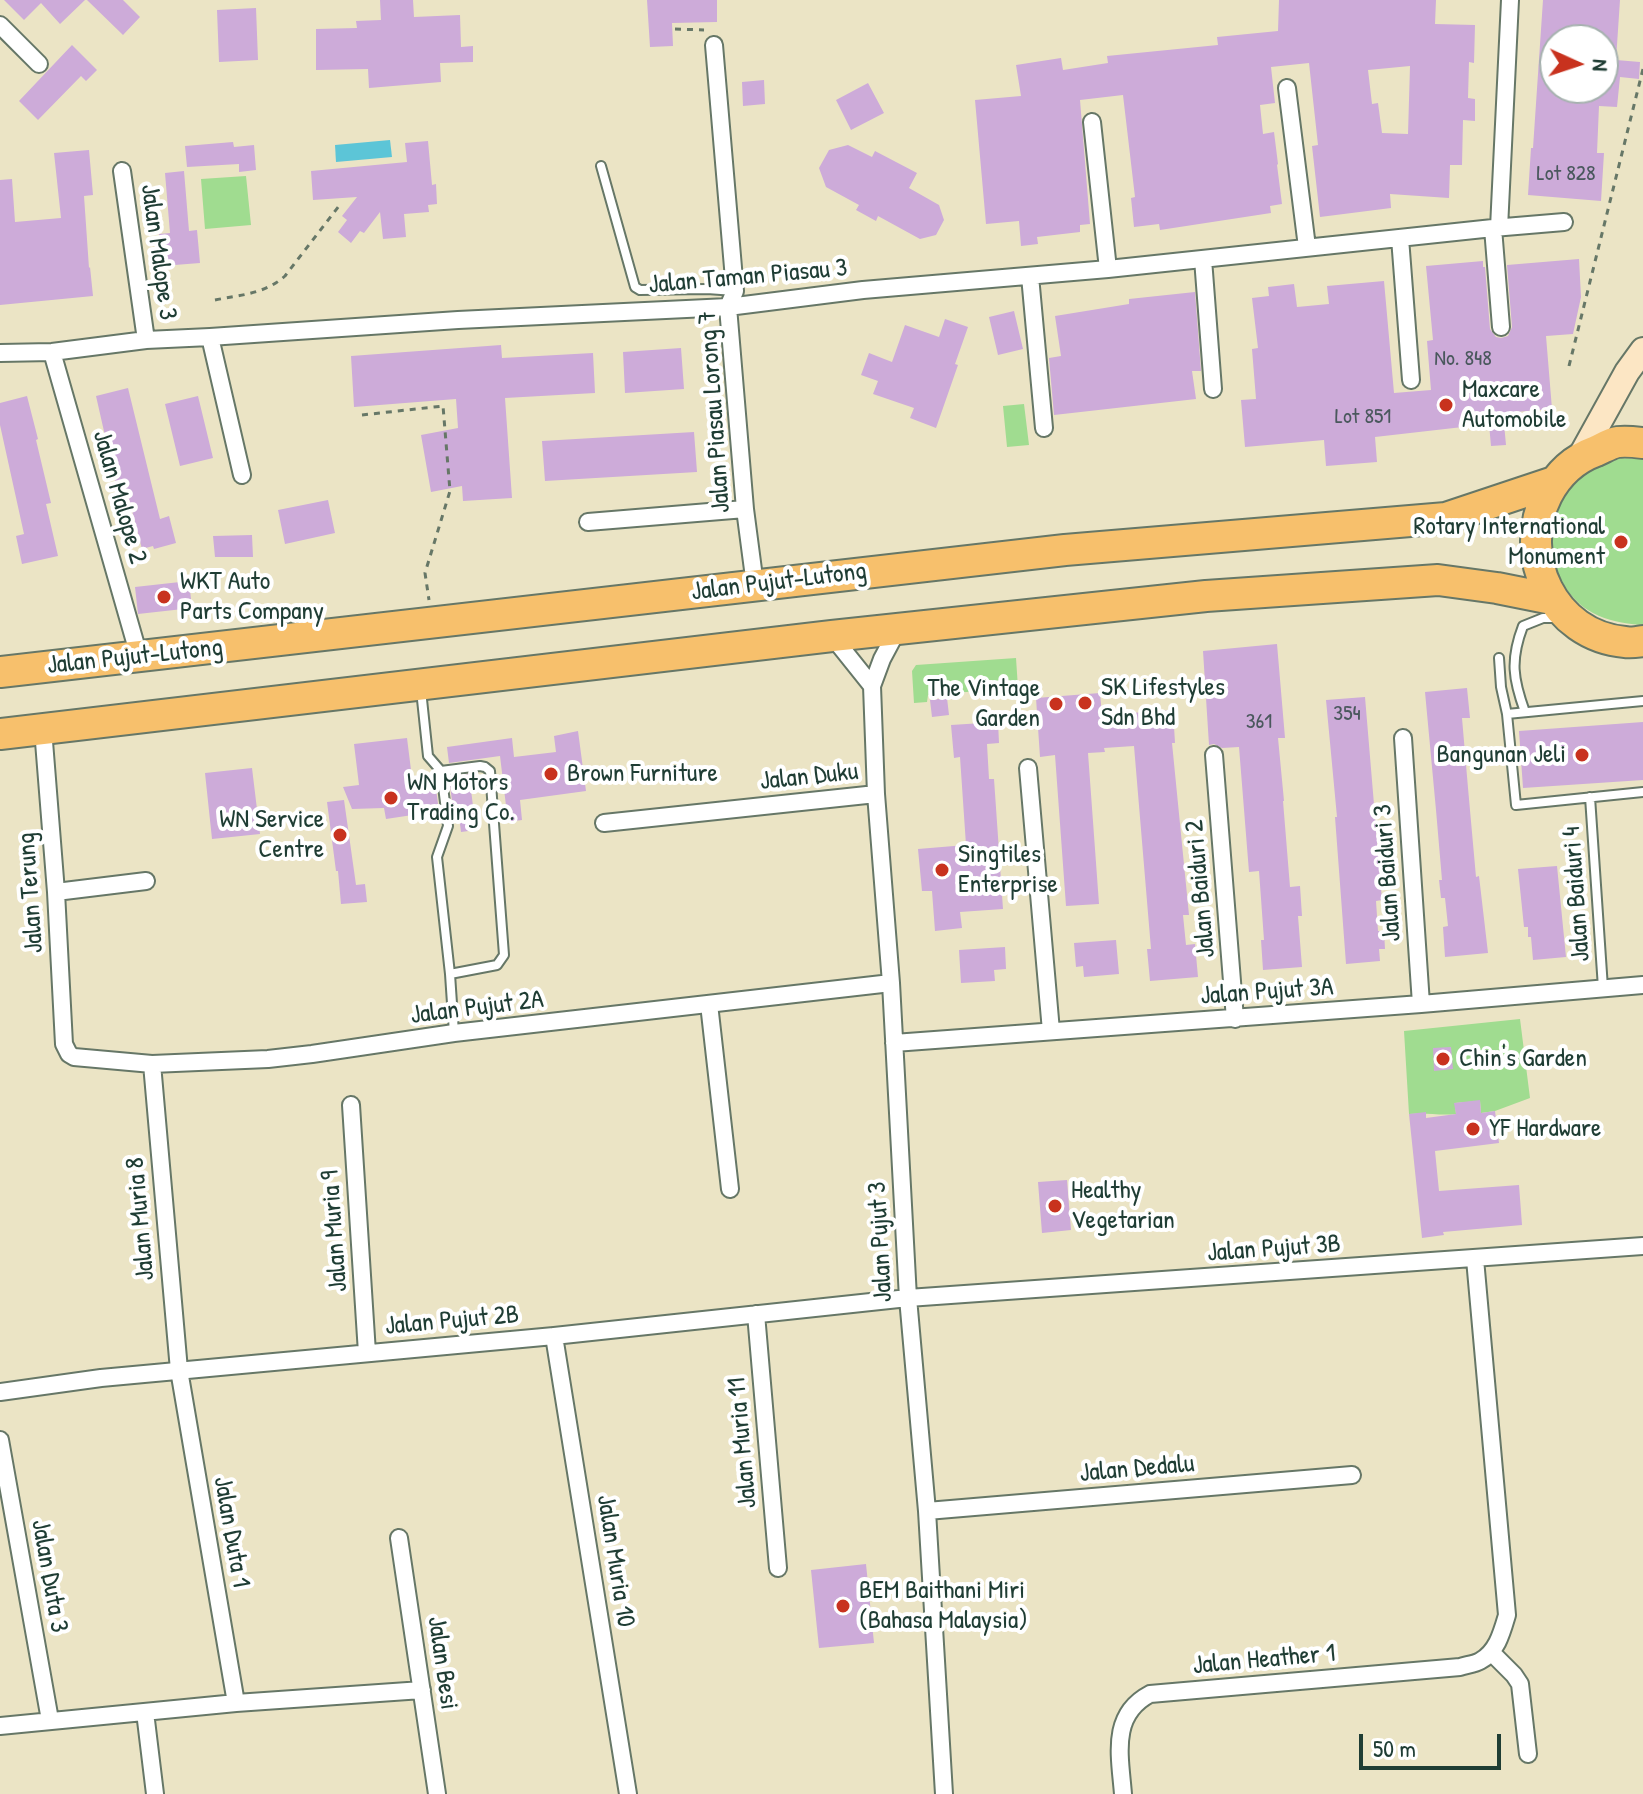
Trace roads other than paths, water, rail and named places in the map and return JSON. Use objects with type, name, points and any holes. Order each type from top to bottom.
[{"type":"highway","points":[[1561,609],[1539,571],[1535,540],[1540,510],[1554,482],[1580,457],[1618,442],[1643,443]]},
{"type":"highway","name":"Jalan Pujut-Lutong","points":[[0,672],[1065,550],[1446,518],[1554,482]]},
{"type":"highway","points":[[0,734],[832,636],[1206,596],[1438,580],[1497,588],[1561,609],[1594,634],[1623,642],[1643,641]]},
{"type":"street","points":[[1501,327],[1496,228],[1510,0]]},
{"type":"street","points":[[0,25],[39,64]]},
{"type":"street","name":"Jalan Piasau Lorong 7","points":[[714,45],[735,291],[728,307],[745,509],[755,585]]},
{"type":"street","points":[[1287,88],[1307,247]]},
{"type":"street","points":[[1092,122],[1108,269]]},
{"type":"street","name":"Jalan Malope 3","points":[[122,171],[146,340]]},
{"type":"street","name":"Jalan Taman Piasau 3","points":[[0,353],[52,352],[146,340],[458,320],[728,307],[863,290],[1108,269],[1564,222]]},
{"type":"street","points":[[1400,238],[1411,380]]},
{"type":"street","points":[[1203,259],[1213,389]]},
{"type":"street","points":[[1030,276],[1044,428]]},
{"type":"street","points":[[210,337],[242,475]]},
{"type":"street","points":[[1580,457],[1627,372],[1643,350]]},
{"type":"street","name":"Jalan Malope 2","points":[[52,352],[139,656]]},
{"type":"street","points":[[588,522],[745,509]]},
{"type":"street","name":"Jalan Pujut 3","points":[[898,629],[872,686],[876,794],[944,1794]]},
{"type":"street","points":[[832,636],[872,686]]},
{"type":"street","name":"Jalan Terung","points":[[43,729],[64,1044],[69,1054]]},
{"type":"street","name":"Jalan Baiduri 3","points":[[1403,738],[1421,1004]]},
{"type":"street","name":"Jalan Baiduri 2","points":[[1214,755],[1235,1019]]},
{"type":"street","points":[[1028,768],[1051,1031]]},
{"type":"street","name":"Jalan Duku","points":[[604,823],[876,794]]},
{"type":"street","points":[[56,892],[146,881]]},
{"type":"street","name":"Jalan Pujut 2A","points":[[69,1054],[78,1058],[152,1064],[297,1056],[454,1033],[891,983]]},
{"type":"street","name":"Jalan Pujut 3A","points":[[894,1043],[1643,985]]},
{"type":"street","points":[[709,1004],[730,1189]]},
{"type":"street","name":"Jalan Muria 8","points":[[152,1064],[179,1370]]},
{"type":"street","name":"Jalan Muria 9","points":[[351,1105],[367,1353]]},
{"type":"street","name":"Jalan Pujut 3B","points":[[908,1298],[1643,1246]]},
{"type":"street","points":[[1475,1259],[1507,1615],[1491,1652],[1520,1684],[1528,1754]]},
{"type":"street","name":"Jalan Pujut 2B","points":[[0,1392],[101,1378],[554,1336],[908,1298]]},
{"type":"street","name":"Jalan Muria 11","points":[[756,1314],[778,1568]]},
{"type":"street","name":"Jalan Muria 10","points":[[554,1336],[628,1794]]},
{"type":"street","name":"Jalan Duta 1","points":[[179,1370],[236,1703]]},
{"type":"street","name":"Jalan Duta 3","points":[[0,1440],[50,1720]]},
{"type":"street","name":"Jalan Dedalu","points":[[927,1511],[1352,1475]]},
{"type":"street","name":"Jalan Besi","points":[[399,1538],[437,1794]]},
{"type":"street","name":"Jalan Heather 1","points":[[1123,1794],[1119,1737],[1126,1717],[1137,1701],[1150,1694],[1460,1667],[1480,1661],[1491,1652]]},
{"type":"street","points":[[0,1726],[236,1703],[422,1690]]},
{"type":"street","points":[[145,1712],[155,1794]]},
{"type":"lane","points":[[601,166],[635,287],[640,290],[735,291]]},
{"type":"lane","points":[[1525,712],[1517,688],[1515,645],[1523,626],[1561,609]]},
{"type":"lane","points":[[1499,658],[1507,714],[1643,701]]},
{"type":"lane","points":[[420,685],[428,756],[441,771],[448,826],[437,857],[454,1033]]},
{"type":"lane","name":"Jalan Baiduri 4","points":[[1507,714],[1516,805],[1643,792]]},
{"type":"lane","points":[[441,771],[480,766],[490,771],[504,955],[497,965],[450,974]]},
{"type":"lane","name":"Jalan Baiduri 4","points":[[1590,797],[1603,988]]},
{"type":"water","points":[[390,140],[392,157],[336,162],[335,145]]},
{"type":"place","name":"Maxcare Automobile","points":[[1446,405]]},
{"type":"place","name":"Rotary International Monument","points":[[1621,542]]},
{"type":"place","name":"WKT Auto Parts Company","points":[[164,597]]},
{"type":"place","name":"SK Lifestyles Sdn Bhd","points":[[1085,703]]},
{"type":"place","name":"The Vintage Garden","points":[[1056,704]]},
{"type":"place","name":"Bangunan Jeli","points":[[1582,755]]},
{"type":"place","name":"Brown Furniture","points":[[551,774]]},
{"type":"place","name":"WN Motors Trading Co.","points":[[391,798]]},
{"type":"place","name":"WN Service Centre","points":[[340,835]]},
{"type":"place","name":"Singtiles Enterprise","points":[[942,870]]},
{"type":"place","name":"Chin's Garden","points":[[1443,1059]]},
{"type":"place","name":"YF Hardware","points":[[1473,1129]]},
{"type":"place","name":"Healthy Vegetarian","points":[[1055,1206]]},
{"type":"place","name":"BEM Baithani Miri (Bahasa Malaysia)","points":[[843,1606]]}]
